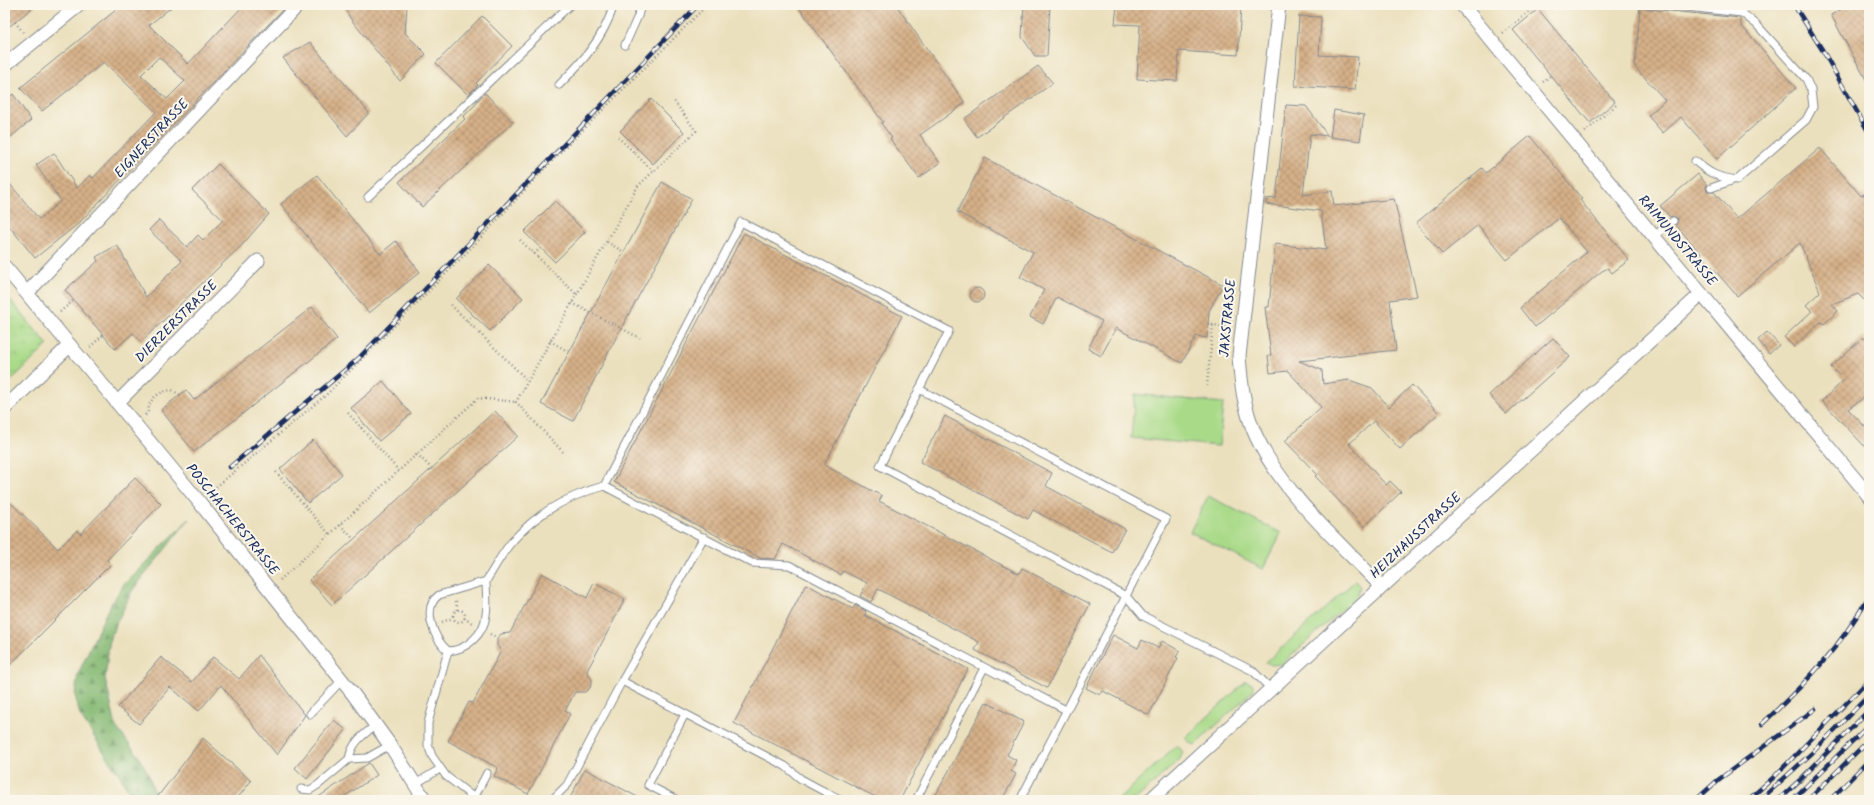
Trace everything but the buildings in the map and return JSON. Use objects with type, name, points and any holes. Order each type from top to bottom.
[{"type":"street","points":[[5,65],[79,5]]},
{"type":"street","name":"EIGNERSTRASSE","points":[[27,293],[298,5]]},
{"type":"street","name":"JAXSTRASSE","points":[[1279,5],[1238,356],[1241,383],[1247,410],[1256,436],[1277,471],[1300,501],[1382,587]]},
{"type":"street","name":"RAIMUNDSTRASSE","points":[[1462,5],[1869,496]]},
{"type":"street","name":"DIERZERSTRASSE","points":[[117,403],[258,261]]},
{"type":"street","name":"POSCHACHERSTRASSE","points":[[5,267],[342,680],[390,745],[425,800]]},
{"type":"street","name":"HEIZHAUSSTRASSE","points":[[1150,800],[1701,294]]},
{"type":"street","points":[[5,408],[70,345]]},
{"type":"lane","points":[[368,197],[570,5]]},
{"type":"lane","points":[[559,85],[585,59],[599,37],[614,5]]},
{"type":"lane","points":[[625,45],[638,16],[641,5]]},
{"type":"lane","points":[[1669,5],[1742,13],[1756,24],[1801,73],[1812,90],[1813,108],[1806,120],[1737,180],[1711,188]]},
{"type":"lane","points":[[1695,161],[1710,174],[1721,178],[1737,180]]},
{"type":"lane","points":[[1654,236],[1673,220]]},
{"type":"lane","points":[[604,486],[741,222],[950,331],[880,466],[1126,596],[1143,616],[1253,672],[1271,689]]},
{"type":"lane","points":[[919,389],[1166,519],[1020,800]]},
{"type":"lane","points":[[486,580],[439,595],[433,600],[430,607],[432,625],[442,646],[448,651],[463,648],[474,640],[481,629],[486,616],[486,580],[509,545],[540,515],[570,496],[604,486],[752,562],[789,565],[1066,710]]},
{"type":"lane","points":[[554,799],[567,785],[622,681],[704,538]]},
{"type":"lane","points":[[448,651],[428,723],[427,734],[432,756],[446,776],[475,799],[487,773]]},
{"type":"lane","points":[[916,800],[984,668]]},
{"type":"lane","points":[[310,714],[342,680]]},
{"type":"lane","points":[[622,681],[785,766],[801,779],[840,800]]},
{"type":"lane","points":[[677,800],[648,785],[685,714]]},
{"type":"lane","points":[[349,759],[351,750],[356,742],[376,725]]},
{"type":"lane","points":[[301,789],[310,790],[318,785],[349,759],[367,758],[390,745]]},
{"type":"lane","points":[[415,784],[440,769]]},
{"type":"path","points":[[208,494],[327,394],[475,244],[544,170],[707,5]]},
{"type":"path","points":[[1500,36],[1535,7]]},
{"type":"path","points":[[15,22],[24,33]]},
{"type":"path","points":[[1541,83],[1551,75]]},
{"type":"path","points":[[5,92],[9,97]]},
{"type":"path","points":[[516,402],[638,186],[696,131],[674,101]]},
{"type":"path","points":[[1583,134],[1616,105]]},
{"type":"path","points":[[618,137],[653,171]]},
{"type":"path","points":[[634,152],[637,148]]},
{"type":"path","points":[[520,240],[577,295]]},
{"type":"path","points":[[606,242],[624,252]]},
{"type":"path","points":[[534,254],[541,248]]},
{"type":"path","points":[[60,312],[74,300]]},
{"type":"path","points":[[572,302],[640,338]]},
{"type":"path","points":[[451,305],[528,380]]},
{"type":"path","points":[[467,321],[473,315]]},
{"type":"path","points":[[1208,324],[1231,327]]},
{"type":"path","points":[[1206,386],[1213,325]]},
{"type":"path","points":[[89,347],[103,335]]},
{"type":"path","points":[[550,342],[569,352]]},
{"type":"path","points":[[145,415],[148,412],[151,402],[161,393],[172,390],[180,395]]},
{"type":"path","points":[[279,581],[478,398],[516,402],[563,452]]},
{"type":"path","points":[[348,413],[399,471]]},
{"type":"path","points":[[361,428],[365,424]]},
{"type":"path","points":[[418,454],[432,469]]},
{"type":"path","points":[[276,472],[330,534]]},
{"type":"path","points":[[291,489],[294,486]]},
{"type":"path","points":[[340,525],[354,539]]},
{"type":"path","points":[[456,610],[462,610],[464,613],[463,620],[456,622],[453,613],[456,610]]},
{"type":"green space","points":[[5,294],[48,345],[5,386]]},
{"type":"green space","points":[[1135,394],[1223,403],[1219,446],[1131,438]]},
{"type":"green space","points":[[1208,496],[1281,533],[1263,569],[1190,532]]},
{"type":"green space","points":[[189,519],[132,591],[110,637],[105,678],[116,727],[137,754],[148,773],[157,800],[133,800],[125,784],[80,715],[75,695],[78,674],[108,609],[124,584]]},
{"type":"green space","points":[[1355,581],[1360,586],[1357,596],[1282,664],[1272,665],[1266,662]]},
{"type":"green space","points":[[1246,681],[1252,684],[1254,687],[1253,691],[1195,745],[1190,743],[1185,738]]},
{"type":"green space","points":[[1177,745],[1183,752],[1180,759],[1135,800],[1118,800]]},
{"type":"railway","points":[[230,467],[358,359],[698,5]]},
{"type":"railway","points":[[1794,5],[1823,51],[1869,133]]},
{"type":"railway","points":[[1762,724],[1807,680],[1834,649],[1858,615],[1869,596]]},
{"type":"railway","points":[[1748,800],[1774,777],[1869,680]]},
{"type":"railway","points":[[1760,800],[1812,753],[1869,695]]},
{"type":"railway","points":[[1696,800],[1718,780],[1815,709]]},
{"type":"railway","points":[[1778,800],[1800,780],[1869,710]]},
{"type":"railway","points":[[1792,800],[1869,725]]},
{"type":"railway","points":[[1808,800],[1869,740]]},
{"type":"railway","points":[[1830,800],[1869,760]]}]
